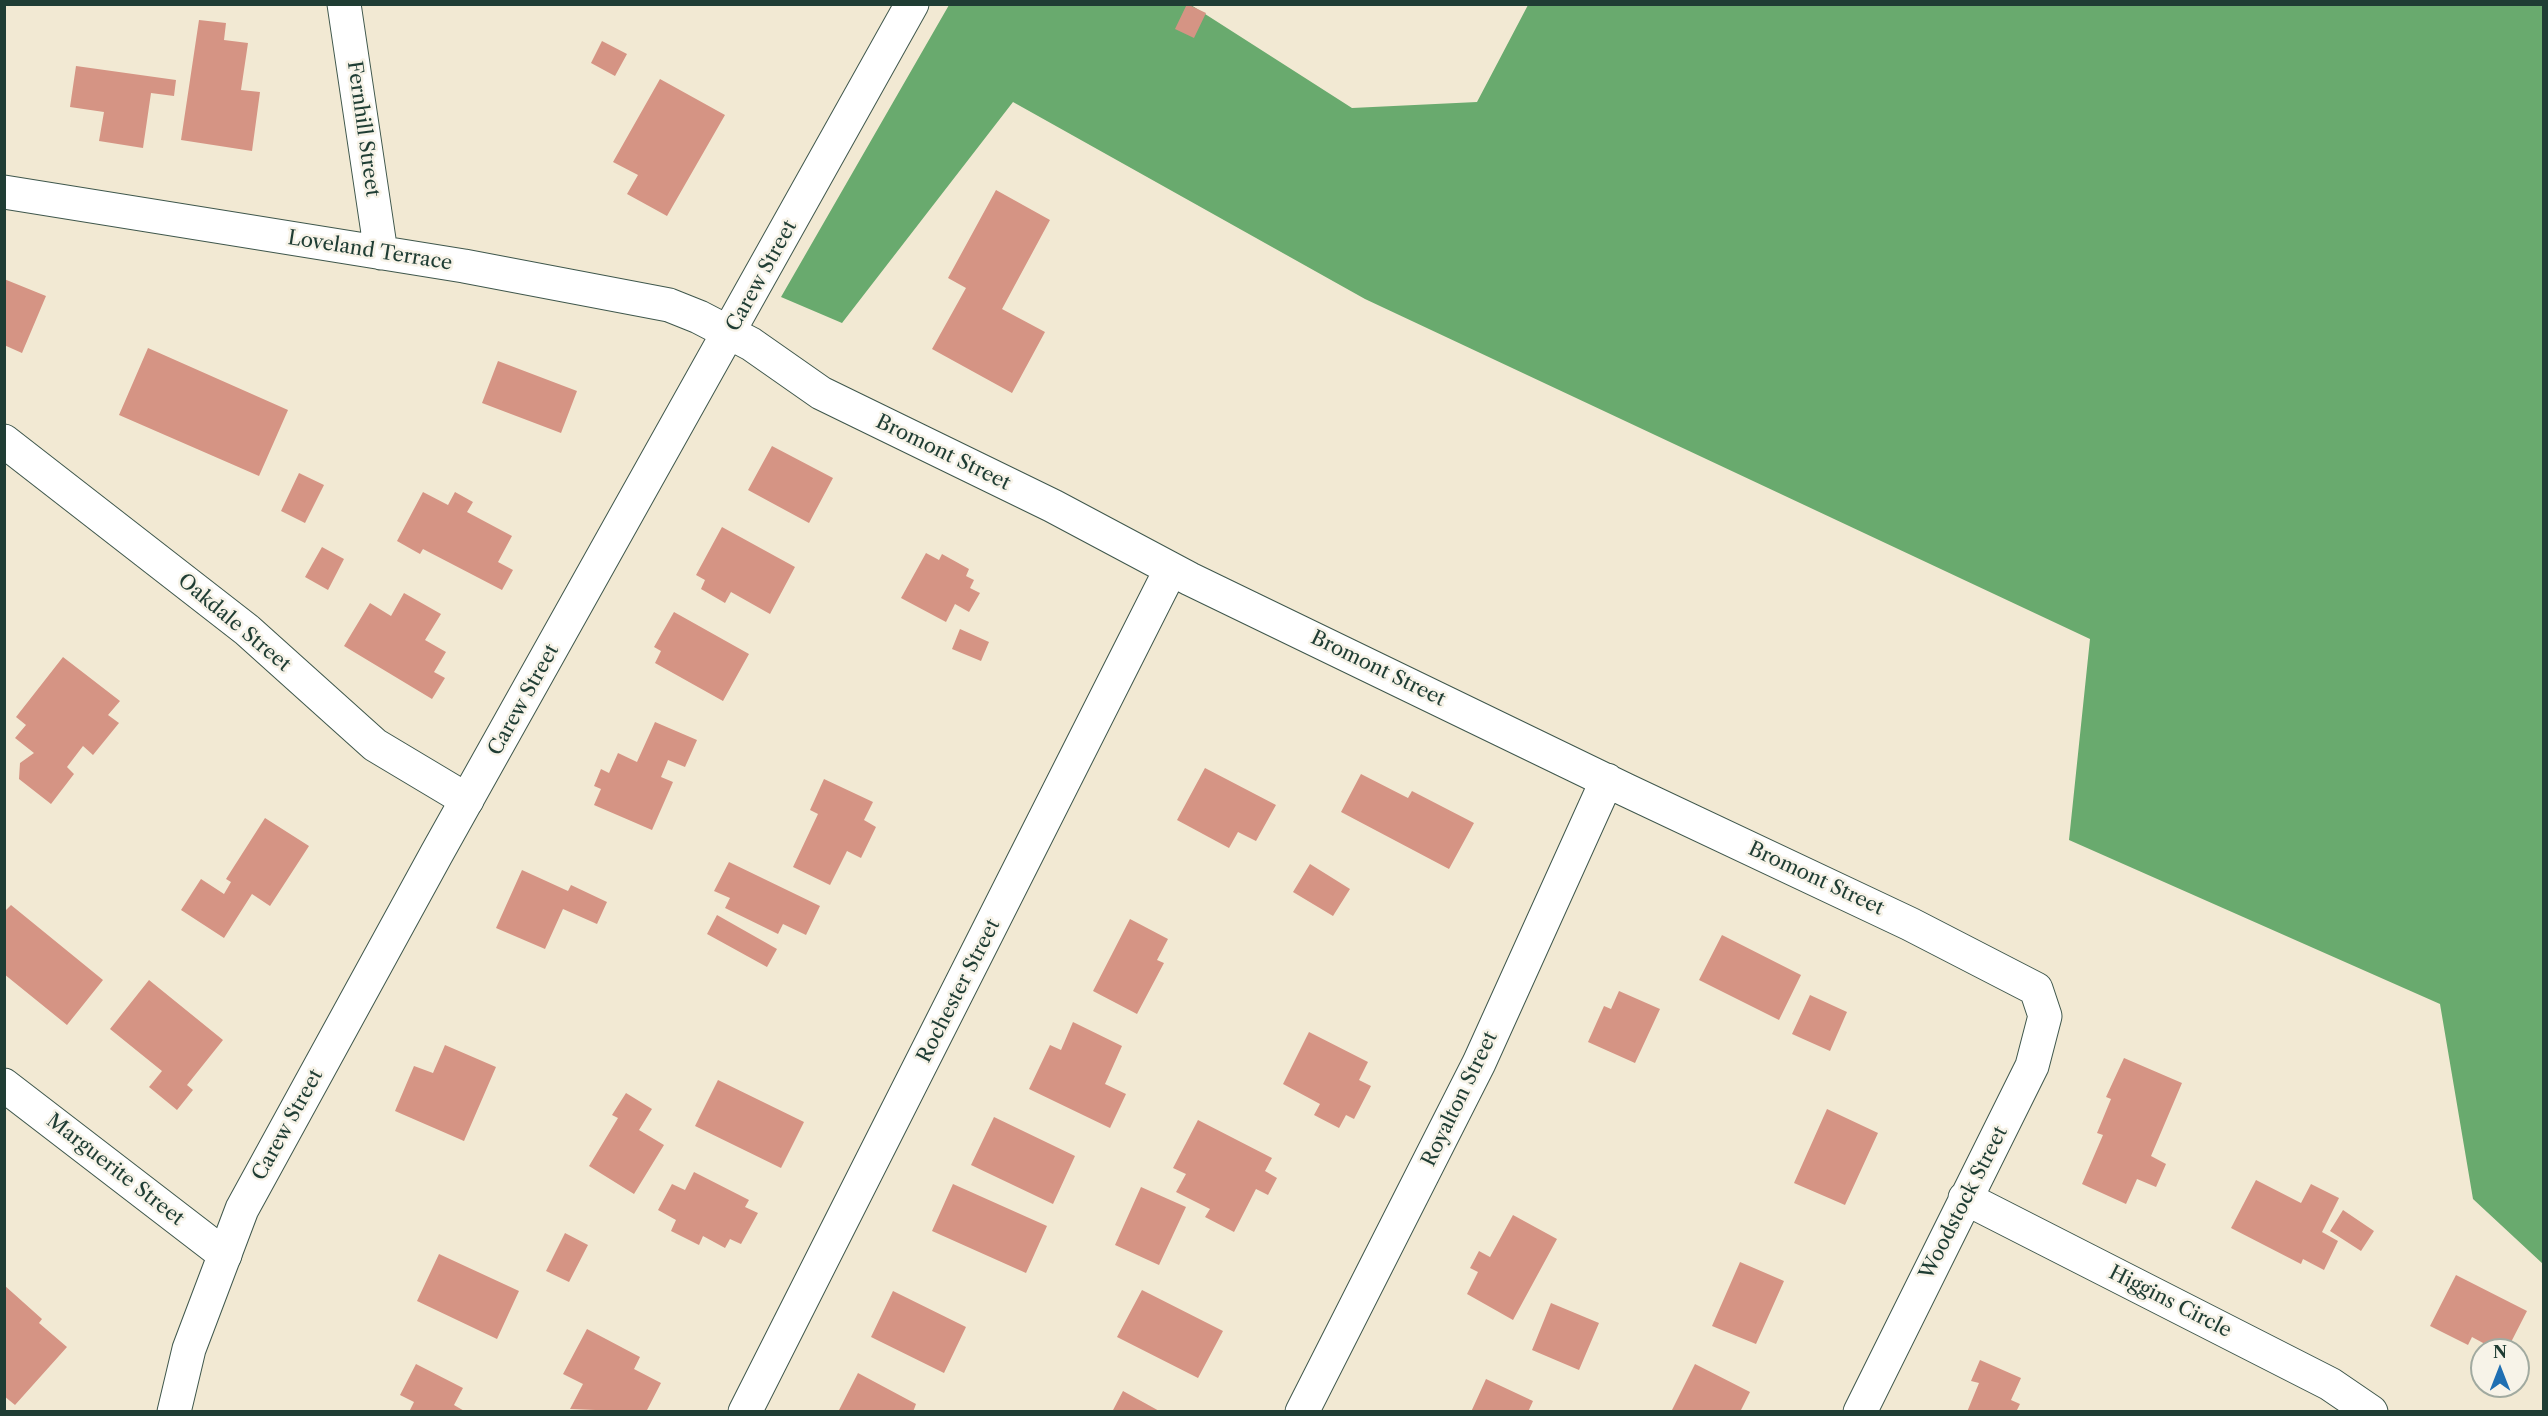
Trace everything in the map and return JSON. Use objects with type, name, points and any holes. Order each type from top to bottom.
[{"type":"street","name":"Fernhill Street","points":[[345,4],[381,253]]},
{"type":"street","name":"Carew Street","points":[[174,1412],[189,1349],[242,1209],[467,800],[730,334],[912,4]]},
{"type":"street","name":"Loveland Terrace","points":[[4,192],[381,253],[669,305],[699,316],[730,334]]},
{"type":"street","name":"Bromont Street","points":[[730,334],[751,344],[821,393],[1053,506],[1170,569],[1910,924],[2036,989]]},
{"type":"street","name":"Oakdale Street","points":[[4,441],[247,630],[375,746],[467,800]]},
{"type":"street","name":"Rochester Street","points":[[745,1412],[1170,569]]},
{"type":"street","name":"Royalton Street","points":[[1302,1412],[1479,1063],[1607,780]]},
{"type":"street","name":"Woodstock Street","points":[[1860,1412],[2032,1065],[2045,1017],[2036,989]]},
{"type":"street","name":"Marguerite Street","points":[[4,1085],[225,1255]]},
{"type":"street","name":"Higgins Circle","points":[[1965,1198],[2330,1384],[2371,1412]]},
{"type":"green space","points":[[949,5],[1191,5],[1352,108],[1477,102],[1528,5],[2543,5],[2543,1264],[2473,1199],[2440,1004],[2069,840],[2090,639],[1365,299],[1013,102],[842,323],[781,297]]},
{"type":"building","points":[[1187,4],[1206,13],[1194,38],[1175,29]]},
{"type":"building","points":[[199,20],[226,23],[224,40],[248,43],[241,90],[260,92],[252,151],[181,140]]},
{"type":"building","points":[[602,41],[627,54],[615,76],[591,63]]},
{"type":"building","points":[[76,66],[176,80],[174,96],[151,93],[143,148],[99,141],[104,112],[70,107]]},
{"type":"building","points":[[660,79],[725,115],[667,216],[627,194],[638,175],[613,162]]},
{"type":"building","points":[[996,190],[1050,220],[1002,309],[1045,332],[1012,393],[932,349],[966,288],[948,278]]},
{"type":"building","points":[[4,279],[46,296],[22,353],[4,345]]},
{"type":"building","points":[[148,348],[288,410],[259,476],[119,415]]},
{"type":"building","points":[[498,361],[577,391],[561,433],[482,403]]},
{"type":"building","points":[[772,446],[833,478],[809,523],[748,490]]},
{"type":"building","points":[[299,473],[324,485],[305,523],[281,511]]},
{"type":"building","points":[[423,492],[448,505],[455,492],[473,502],[467,512],[512,536],[498,562],[513,570],[502,590],[423,549],[420,554],[397,541]]},
{"type":"building","points":[[722,527],[795,567],[770,614],[731,592],[725,603],[701,589],[705,580],[696,575]]},
{"type":"building","points":[[322,547],[344,559],[328,590],[305,577]]},
{"type":"building","points":[[926,553],[939,560],[942,554],[969,569],[966,576],[974,580],[970,588],[980,593],[969,612],[955,604],[946,622],[901,598]]},
{"type":"building","points":[[404,593],[441,614],[425,640],[446,652],[434,672],[445,678],[432,699],[344,646],[370,603],[391,616]]},
{"type":"building","points":[[674,612],[749,654],[723,701],[655,663],[661,651],[654,647]]},
{"type":"building","points":[[960,629],[989,642],[981,661],[952,649]]},
{"type":"building","points":[[63,657],[120,701],[108,715],[119,723],[93,755],[83,746],[67,767],[74,774],[51,804],[19,779],[20,763],[34,753],[15,738],[26,725],[16,717]]},
{"type":"building","points":[[655,722],[697,740],[685,767],[668,760],[661,777],[673,782],[652,830],[594,805],[601,789],[594,786],[601,769],[609,773],[618,753],[637,762]]},
{"type":"building","points":[[1205,768],[1276,805],[1256,841],[1238,832],[1229,848],[1177,820]]},
{"type":"building","points":[[1361,774],[1408,798],[1412,791],[1474,823],[1449,869],[1341,812]]},
{"type":"building","points":[[824,779],[873,802],[864,820],[876,827],[861,858],[847,851],[830,885],[793,867],[818,814],[810,810]]},
{"type":"building","points":[[265,818],[309,846],[270,906],[252,894],[224,938],[181,910],[201,879],[224,894],[231,882],[226,879]]},
{"type":"building","points":[[729,862],[820,906],[806,935],[783,924],[778,934],[725,908],[730,898],[714,891]]},
{"type":"building","points":[[1310,864],[1350,889],[1333,916],[1293,892]]},
{"type":"building","points":[[522,870],[568,891],[571,885],[607,902],[597,924],[563,909],[545,949],[496,928]]},
{"type":"building","points":[[11,905],[103,980],[67,1025],[4,974],[4,912]]},
{"type":"building","points":[[717,915],[777,949],[767,967],[707,934]]},
{"type":"building","points":[[1130,919],[1168,939],[1157,960],[1164,963],[1137,1014],[1093,991]]},
{"type":"building","points":[[1722,935],[1801,975],[1779,1020],[1699,980]]},
{"type":"building","points":[[149,980],[223,1040],[187,1085],[193,1090],[177,1110],[149,1087],[162,1071],[110,1029]]},
{"type":"building","points":[[1619,991],[1660,1009],[1635,1063],[1588,1042],[1604,1006],[1611,1009]]},
{"type":"building","points":[[1810,995],[1847,1012],[1830,1051],[1792,1034]]},
{"type":"building","points":[[1073,1022],[1122,1046],[1105,1084],[1126,1094],[1110,1128],[1029,1089],[1050,1045],[1061,1050]]},
{"type":"building","points":[[1309,1032],[1368,1062],[1359,1080],[1371,1086],[1354,1119],[1346,1115],[1339,1128],[1314,1115],[1320,1104],[1283,1084]]},
{"type":"building","points":[[445,1045],[496,1067],[464,1141],[395,1111],[414,1066],[433,1073]]},
{"type":"building","points":[[2124,1058],[2182,1083],[2151,1156],[2166,1164],[2156,1187],[2137,1179],[2126,1204],[2082,1184],[2103,1135],[2097,1133],[2111,1099],[2106,1097]]},
{"type":"building","points":[[718,1080],[804,1122],[781,1168],[695,1126]]},
{"type":"building","points":[[626,1093],[652,1109],[639,1130],[664,1145],[634,1194],[589,1166],[618,1118],[612,1115]]},
{"type":"building","points":[[1827,1109],[1878,1133],[1845,1205],[1794,1183]]},
{"type":"building","points":[[994,1117],[1075,1156],[1053,1204],[971,1165]]},
{"type":"building","points":[[1198,1120],[1272,1158],[1265,1171],[1277,1178],[1268,1195],[1256,1189],[1234,1232],[1205,1217],[1210,1209],[1176,1192],[1186,1174],[1173,1168]]},
{"type":"building","points":[[694,1172],[749,1200],[745,1207],[758,1213],[741,1244],[730,1239],[725,1248],[703,1236],[699,1245],[671,1231],[676,1220],[658,1210],[672,1184],[685,1190]]},
{"type":"building","points":[[2256,1180],[2301,1203],[2311,1184],[2339,1198],[2322,1232],[2338,1241],[2324,1270],[2303,1259],[2301,1264],[2231,1228]]},
{"type":"building","points":[[953,1184],[1047,1226],[1026,1273],[932,1231]]},
{"type":"building","points":[[1141,1187],[1186,1207],[1159,1265],[1115,1245]]},
{"type":"building","points":[[2343,1210],[2374,1231],[2361,1251],[2330,1231]]},
{"type":"building","points":[[1513,1215],[1557,1239],[1513,1320],[1467,1294],[1478,1272],[1470,1268],[1479,1251],[1490,1257]]},
{"type":"building","points":[[565,1233],[588,1245],[569,1282],[546,1271]]},
{"type":"building","points":[[439,1254],[519,1291],[497,1339],[417,1301]]},
{"type":"building","points":[[1740,1262],[1784,1281],[1756,1344],[1712,1326]]},
{"type":"building","points":[[2456,1275],[2527,1311],[2513,1338],[2472,1337],[2468,1345],[2430,1326]]},
{"type":"building","points":[[4,1285],[42,1319],[39,1323],[67,1347],[15,1405],[4,1396]]},
{"type":"building","points":[[1142,1290],[1223,1331],[1198,1378],[1117,1337]]},
{"type":"building","points":[[893,1291],[966,1327],[944,1373],[871,1337]]},
{"type":"building","points":[[1551,1303],[1599,1323],[1579,1370],[1532,1350]]},
{"type":"building","points":[[587,1329],[640,1357],[634,1369],[661,1383],[646,1412],[570,1409],[583,1384],[563,1374]]},
{"type":"building","points":[[1980,1360],[2021,1378],[2011,1400],[2020,1404],[2016,1412],[1967,1412],[1979,1383],[1971,1381]]},
{"type":"building","points":[[416,1364],[463,1388],[454,1405],[466,1412],[409,1412],[414,1402],[400,1395]]},
{"type":"building","points":[[1695,1364],[1750,1392],[1740,1412],[1671,1412]]},
{"type":"building","points":[[858,1373],[916,1404],[913,1412],[838,1412]]},
{"type":"building","points":[[1486,1379],[1533,1401],[1528,1412],[1471,1412]]},
{"type":"building","points":[[1123,1391],[1161,1412],[1112,1412]]}]
